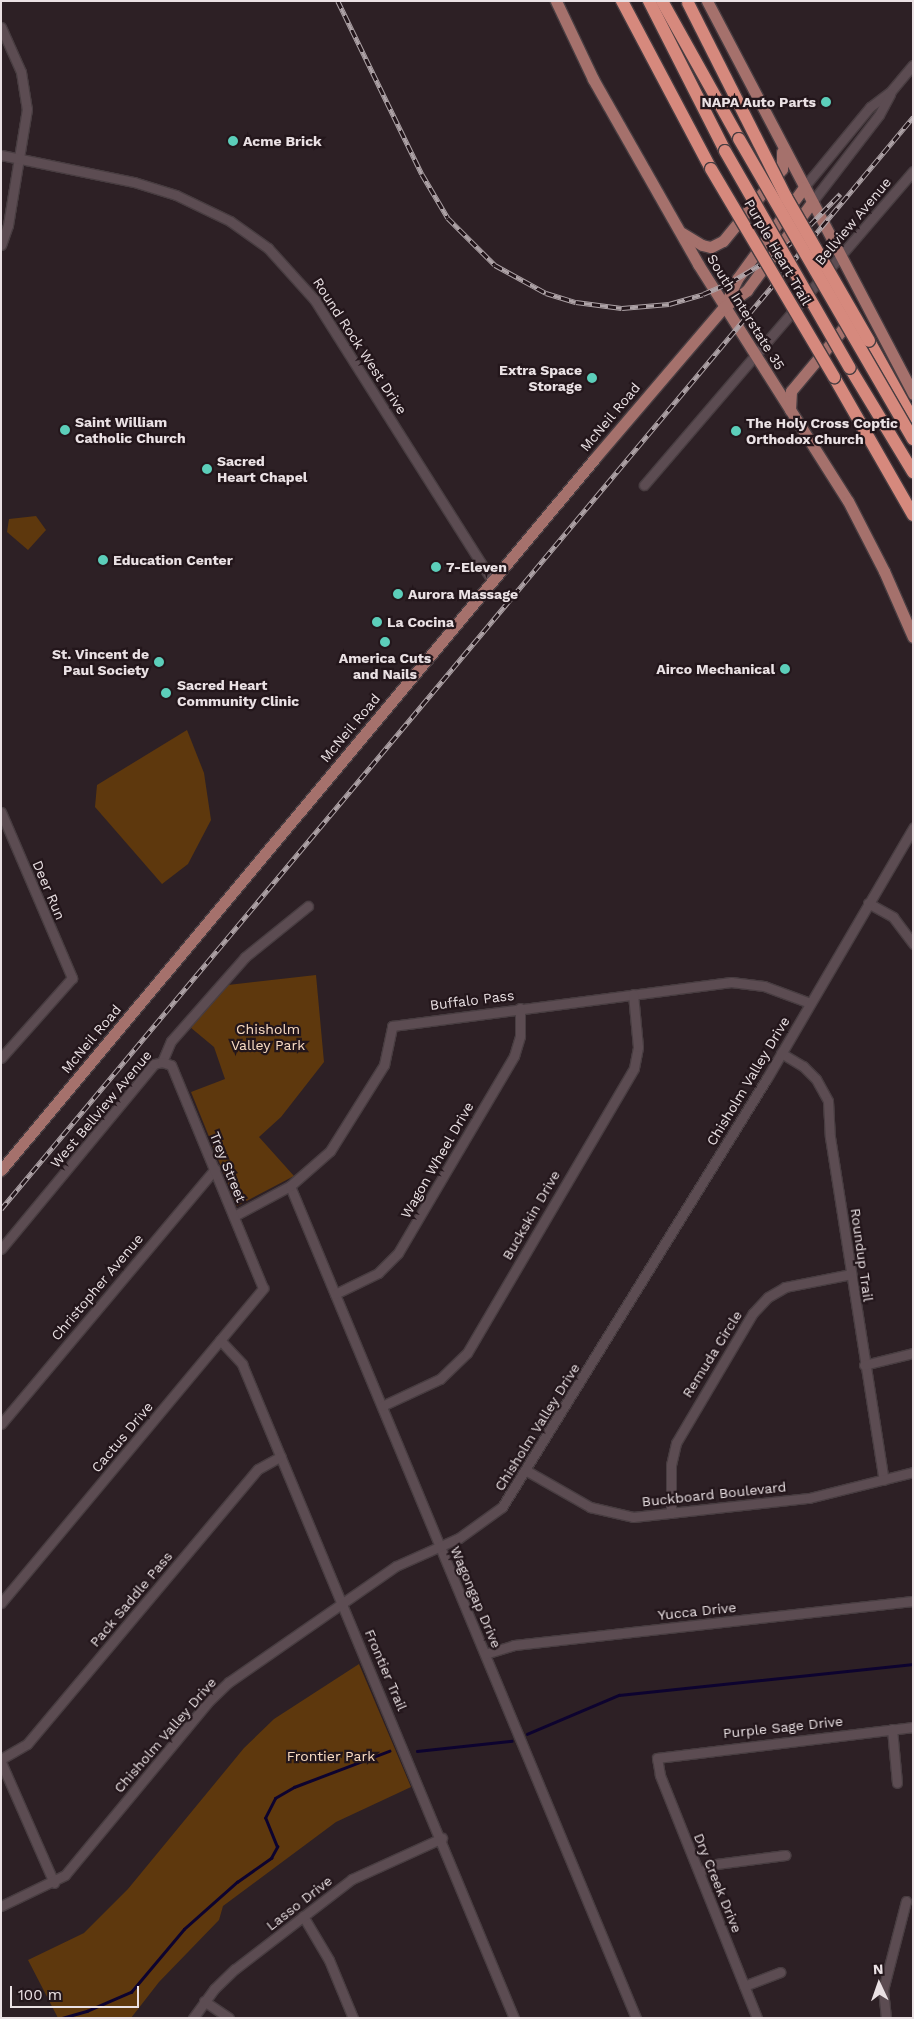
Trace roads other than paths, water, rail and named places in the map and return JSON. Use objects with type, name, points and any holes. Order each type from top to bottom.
[{"type":"highway","name":"Purple Heart Trail","points":[[622,1],[711,168],[913,515]]},
{"type":"highway","name":"Purple Heart Trail","points":[[649,1],[725,151],[850,368],[913,472]]},
{"type":"highway","points":[[662,1],[739,139],[913,439]]},
{"type":"highway","points":[[688,2],[786,197],[913,420]]},
{"type":"main road","name":"South Interstate 35","points":[[556,1],[593,79],[679,231],[724,307],[848,501],[884,571],[913,637]]},
{"type":"main road","points":[[707,1],[781,145],[842,257],[888,350],[913,394]]},
{"type":"main road","points":[[679,231],[698,244],[711,246],[723,241],[782,169],[781,145]]},
{"type":"main road","name":"McNeil Road","points":[[724,307],[737,279],[804,187]]},
{"type":"main road","name":"McNeil Road","points":[[1,1170],[724,307],[747,290],[812,202]]},
{"type":"main road","points":[[790,410],[791,391],[842,330],[858,327],[888,350]]},
{"type":"street","points":[[1,27],[16,57],[26,94],[26,122],[8,225],[1,245]]},
{"type":"street","points":[[804,187],[870,107],[891,91],[913,65]]},
{"type":"street","points":[[812,202],[879,115],[891,91]]},
{"type":"street","name":"Round Rock West Drive","points":[[1,155],[134,182],[176,195],[230,221],[268,248],[314,299],[493,582]]},
{"type":"street","name":"Bellview Avenue","points":[[644,485],[842,257],[913,171]]},
{"type":"street","name":"Deer Run","points":[[1,812],[72,978],[1,1058]]},
{"type":"street","name":"Chisholm Valley Drive","points":[[1,1906],[54,1882],[69,1870],[218,1691],[396,1566],[440,1546],[492,1517],[527,1471],[781,1053],[913,828]]},
{"type":"street","points":[[868,903],[893,917],[913,944]]},
{"type":"street","name":"West Bellview Avenue","points":[[1,1249],[154,1064],[162,1062],[171,1041],[245,957],[308,906]]},
{"type":"street","name":"Buffalo Pass","points":[[234,1216],[290,1186],[330,1151],[388,1057],[392,1026],[520,1008],[738,982],[764,986],[810,1003]]},
{"type":"street","name":"Buckskin Drive","points":[[382,1406],[440,1379],[467,1353],[634,1068],[638,1047],[633,994]]},
{"type":"street","name":"Wagon Wheel Drive","points":[[335,1294],[378,1273],[398,1253],[511,1061],[520,1036],[520,1008]]},
{"type":"street","name":"Roundup Trail","points":[[781,1053],[803,1066],[816,1079],[828,1101],[830,1137],[864,1365],[884,1480]]},
{"type":"street","name":"Trey Street","points":[[162,1062],[171,1065],[264,1288]]},
{"type":"street","name":"Christopher Avenue","points":[[1,1424],[214,1169]]},
{"type":"street","name":"Wagongap Drive","points":[[290,1186],[636,2018]]},
{"type":"street","name":"Remuda Circle","points":[[671,1513],[671,1465],[676,1443],[753,1313],[768,1297],[785,1287],[851,1274]]},
{"type":"street","name":"Cactus Drive","points":[[1,1603],[264,1288]]},
{"type":"street","name":"Frontier Trail","points":[[220,1340],[242,1364],[442,1838],[514,2018]]},
{"type":"street","points":[[864,1365],[913,1352]]},
{"type":"street","name":"Pack Saddle Pass","points":[[1,1760],[27,1744],[258,1470],[281,1456]]},
{"type":"street","name":"Buckboard Boulevard","points":[[527,1471],[590,1507],[609,1513],[633,1516],[809,1498],[913,1472]]},
{"type":"street","name":"Yucca Drive","points":[[485,1654],[514,1645],[913,1602]]},
{"type":"street","name":"Purple Sage Drive","points":[[657,1758],[913,1727]]},
{"type":"street","points":[[892,1729],[897,1783]]},
{"type":"street","name":"Dry Creek Drive","points":[[657,1758],[660,1775],[757,2018]]},
{"type":"street","points":[[1,1760],[54,1882]]},
{"type":"street","name":"Lasso Drive","points":[[193,2018],[204,2000],[235,1970],[361,1872],[442,1838]]},
{"type":"street","points":[[699,1872],[716,1864],[785,1855]]},
{"type":"street","points":[[886,2018],[883,1990],[906,1902]]},
{"type":"street","points":[[303,1916],[329,1960],[354,2018]]},
{"type":"street","points":[[744,1986],[780,1972]]},
{"type":"street","points":[[204,2000],[229,2018]]},
{"type":"waterway","points":[[527,1734],[619,1695],[913,1664]]},
{"type":"waterway","points":[[417,1751],[511,1741]]},
{"type":"waterway","points":[[62,2018],[87,2011],[131,1992],[184,1929],[237,1882],[271,1858],[277,1847],[265,1818],[275,1798],[294,1787],[389,1751]]},
{"type":"railway","points":[[338,1],[422,174],[448,218],[495,265],[546,293],[576,302],[622,308],[669,304],[703,294],[731,282],[773,257],[799,236],[840,194]]},
{"type":"railway","points":[[1,1209],[913,117]]},
{"type":"place","name":"NAPA Auto Parts","points":[[826,102]]},
{"type":"place","name":"Acme Brick","points":[[233,141]]},
{"type":"place","name":"Extra Space Storage","points":[[592,378]]},
{"type":"place","name":"Saint William Catholic Church","points":[[65,430]]},
{"type":"place","name":"The Holy Cross Coptic Orthodox Church","points":[[736,431]]},
{"type":"place","name":"Sacred Heart Chapel","points":[[207,469]]},
{"type":"place","name":"Education Center","points":[[103,560]]},
{"type":"place","name":"7-Eleven","points":[[436,567]]},
{"type":"place","name":"Aurora Massage","points":[[398,594]]},
{"type":"place","name":"La Cocina","points":[[377,622]]},
{"type":"place","name":"America Cuts and Nails","points":[[385,642]]},
{"type":"place","name":"St. Vincent de Paul Society","points":[[159,662]]},
{"type":"place","name":"Airco Mechanical","points":[[785,669]]},
{"type":"place","name":"Sacred Heart Community Clinic","points":[[166,693]]},
{"type":"park label","name":"Chisholm Valley Park","points":[[268,1038]]},
{"type":"park label","name":"Frontier Park","points":[[331,1756]]}]
